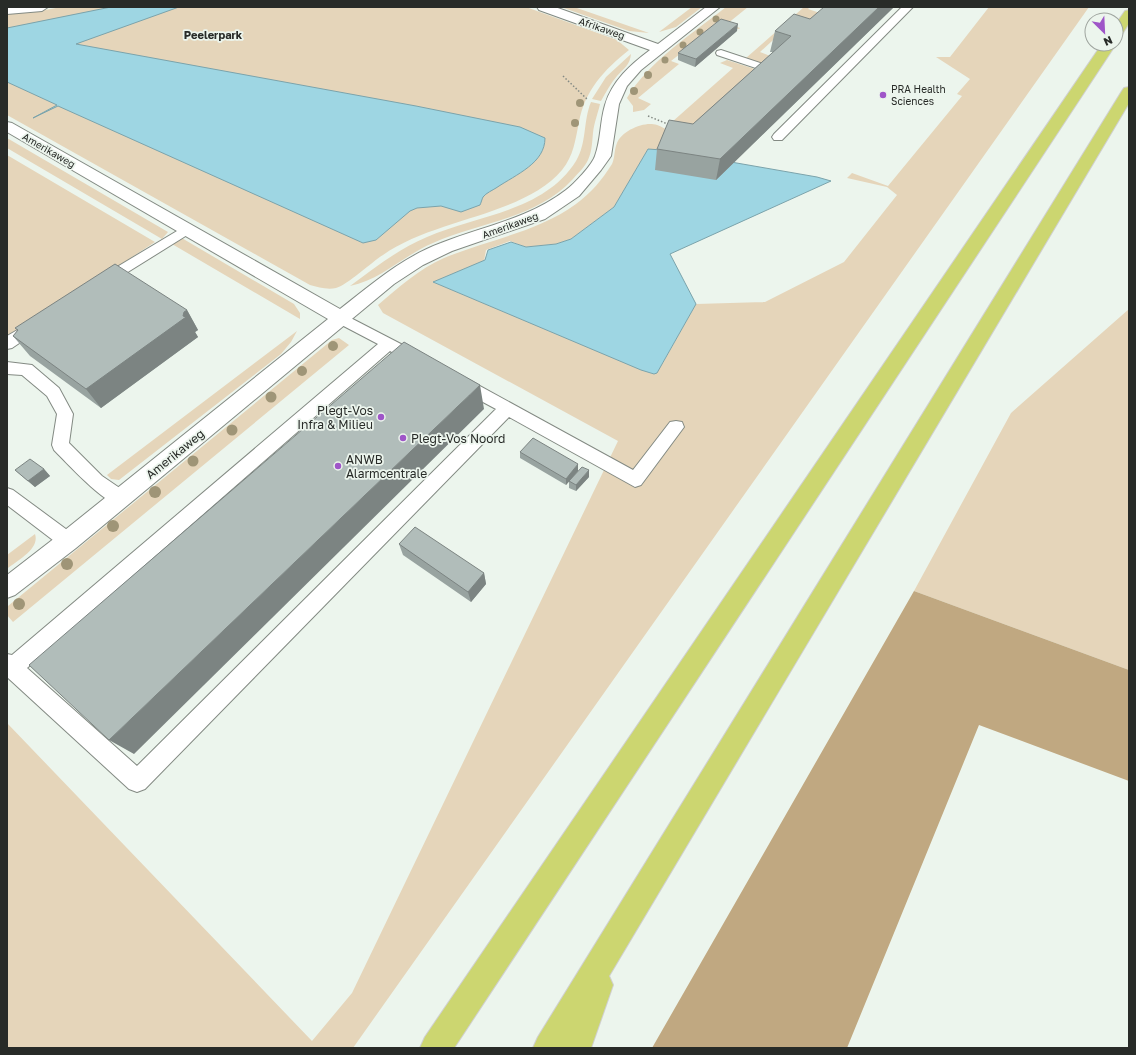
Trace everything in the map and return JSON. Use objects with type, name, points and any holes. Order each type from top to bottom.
[{"type":"highway","points":[[436,1048],[1104,52]]},
{"type":"highway","points":[[549,1048],[1129,91]]},
{"type":"highway","points":[[575,1048],[613,942]]},
{"type":"street","points":[[7,10],[42,7]]},
{"type":"street","name":"Afrikaweg","points":[[543,7],[661,49]]},
{"type":"street","name":"Amerikaweg","points":[[7,588],[68,541],[388,280],[417,261],[446,247],[539,215],[573,193],[596,167],[603,156],[612,104],[621,85],[636,67],[714,7]]},
{"type":"street","name":"Amerikaweg","points":[[7,126],[341,318]]},
{"type":"lane","points":[[778,137],[908,7]]},
{"type":"lane","points":[[721,53],[768,69]]},
{"type":"lane","points":[[90,290],[187,229]]},
{"type":"lane","points":[[341,318],[507,408],[635,480],[676,427]]},
{"type":"lane","points":[[7,344],[44,320]]},
{"type":"lane","points":[[389,343],[10,665],[137,781],[507,408]]},
{"type":"lane","points":[[7,368],[26,369],[53,392],[65,414],[60,445],[96,481],[121,498]]},
{"type":"lane","points":[[7,495],[68,541]]},
{"type":"path","points":[[563,76],[588,100],[612,104]]},
{"type":"path","points":[[648,116],[676,127]]},
{"type":"shaded area","points":[[61,7],[526,7],[617,40],[629,50],[611,65],[591,90],[582,111],[574,148],[569,159],[562,170],[545,185],[525,197],[502,207],[427,233],[404,243],[379,258],[353,278],[333,289],[310,285],[7,115],[7,14],[35,12]]},
{"type":"shaded area","points":[[561,7],[574,7],[649,33],[629,31]]},
{"type":"shaded area","points":[[692,7],[702,7],[676,27],[659,32]]},
{"type":"shaded area","points":[[726,7],[748,7],[727,24],[740,28],[718,24],[671,61],[679,64],[638,98],[651,104],[644,110],[633,112],[633,106],[627,98],[647,72],[672,49]]},
{"type":"shaded area","points":[[804,7],[810,7],[808,9],[826,15],[784,30],[760,52],[778,59],[770,66],[746,58]]},
{"type":"shaded area","points":[[989,7],[1089,7],[353,1048],[7,1048],[7,723],[312,1041],[352,993],[618,441],[383,313],[378,305],[409,279],[435,262],[461,251],[529,229],[561,214],[581,200],[600,181],[612,164],[615,148],[622,135],[642,125],[655,124],[666,129],[657,150],[648,149],[614,207],[571,239],[556,244],[526,247],[510,241],[486,250],[484,261],[433,282],[653,374],[663,363],[696,304],[765,302],[844,262],[897,195],[887,187],[847,178],[852,173],[888,186],[962,96],[957,94],[970,79],[936,57],[950,57]]},
{"type":"shaded area","points":[[631,54],[628,64],[617,76],[601,101],[592,99],[606,77]]},
{"type":"shaded area","points":[[727,60],[764,72],[698,132],[672,122],[733,68],[720,63]]},
{"type":"shaded area","points":[[591,102],[600,104],[594,126],[592,147],[587,163],[573,179],[558,192],[542,203],[525,211],[433,243],[422,248],[382,273],[361,283],[350,286],[387,259],[416,242],[446,230],[508,210],[528,202],[546,191],[562,178],[576,161],[582,147]]},
{"type":"shaded area","points":[[7,138],[168,232],[162,239],[7,148]]},
{"type":"shaded area","points":[[7,155],[155,242],[7,339]]},
{"type":"shaded area","points":[[180,237],[294,304],[300,313],[300,319],[172,244]]},
{"type":"shaded area","points":[[1129,309],[1129,670],[914,591],[1011,413]]},
{"type":"shaded area","points":[[297,331],[291,342],[281,354],[119,480],[111,479],[107,475]]},
{"type":"shaded area","points":[[339,338],[349,345],[13,622],[7,615],[8,606],[332,340]]},
{"type":"shaded area","points":[[35,534],[36,539],[34,545],[27,554],[7,569],[7,555]]},
{"type":"shaded area","points":[[914,591],[1129,670],[1129,781],[979,725],[847,1048],[652,1048]]},
{"type":"water","points":[[111,7],[179,7],[76,44],[416,106],[520,127],[545,138],[544,147],[535,161],[521,173],[486,194],[480,205],[461,212],[441,206],[417,208],[410,211],[376,240],[363,243],[58,106],[33,118],[57,105],[7,82],[7,28]]},
{"type":"water","points":[[648,149],[662,150],[817,177],[831,181],[670,254],[696,304],[657,373],[654,374],[641,370],[433,282],[485,260],[488,250],[511,242],[526,247],[556,244],[571,239],[614,207]]},
{"type":"building","points":[[824,7],[879,7],[720,159],[657,149],[669,120],[693,124],[791,36],[775,31],[794,14],[810,19]]},
{"type":"building","points":[[721,19],[738,24],[696,59],[678,53]]},
{"type":"building","points":[[115,264],[187,310],[184,312],[183,316],[186,317],[86,389],[13,336],[18,330],[15,328]]},
{"type":"building","points":[[404,342],[480,385],[109,740],[29,665]]},
{"type":"building","points":[[533,438],[578,464],[566,479],[520,452]]},
{"type":"building","points":[[30,459],[44,469],[28,481],[15,470]]},
{"type":"building","points":[[582,467],[589,470],[576,485],[569,481]]},
{"type":"building","points":[[415,527],[484,573],[468,592],[399,544]]},
{"type":"place","name":"PRA Health Sciences","points":[[883,95]]},
{"type":"place","name":"Plegt-Vos Infra & Milieu","points":[[381,417]]},
{"type":"place","name":"Plegt-Vos Noord","points":[[403,438]]},
{"type":"place","name":"ANWB Alarmcentrale","points":[[338,466]]},
{"type":"district","name":"Peelerpark","points":[[213,34]]}]
